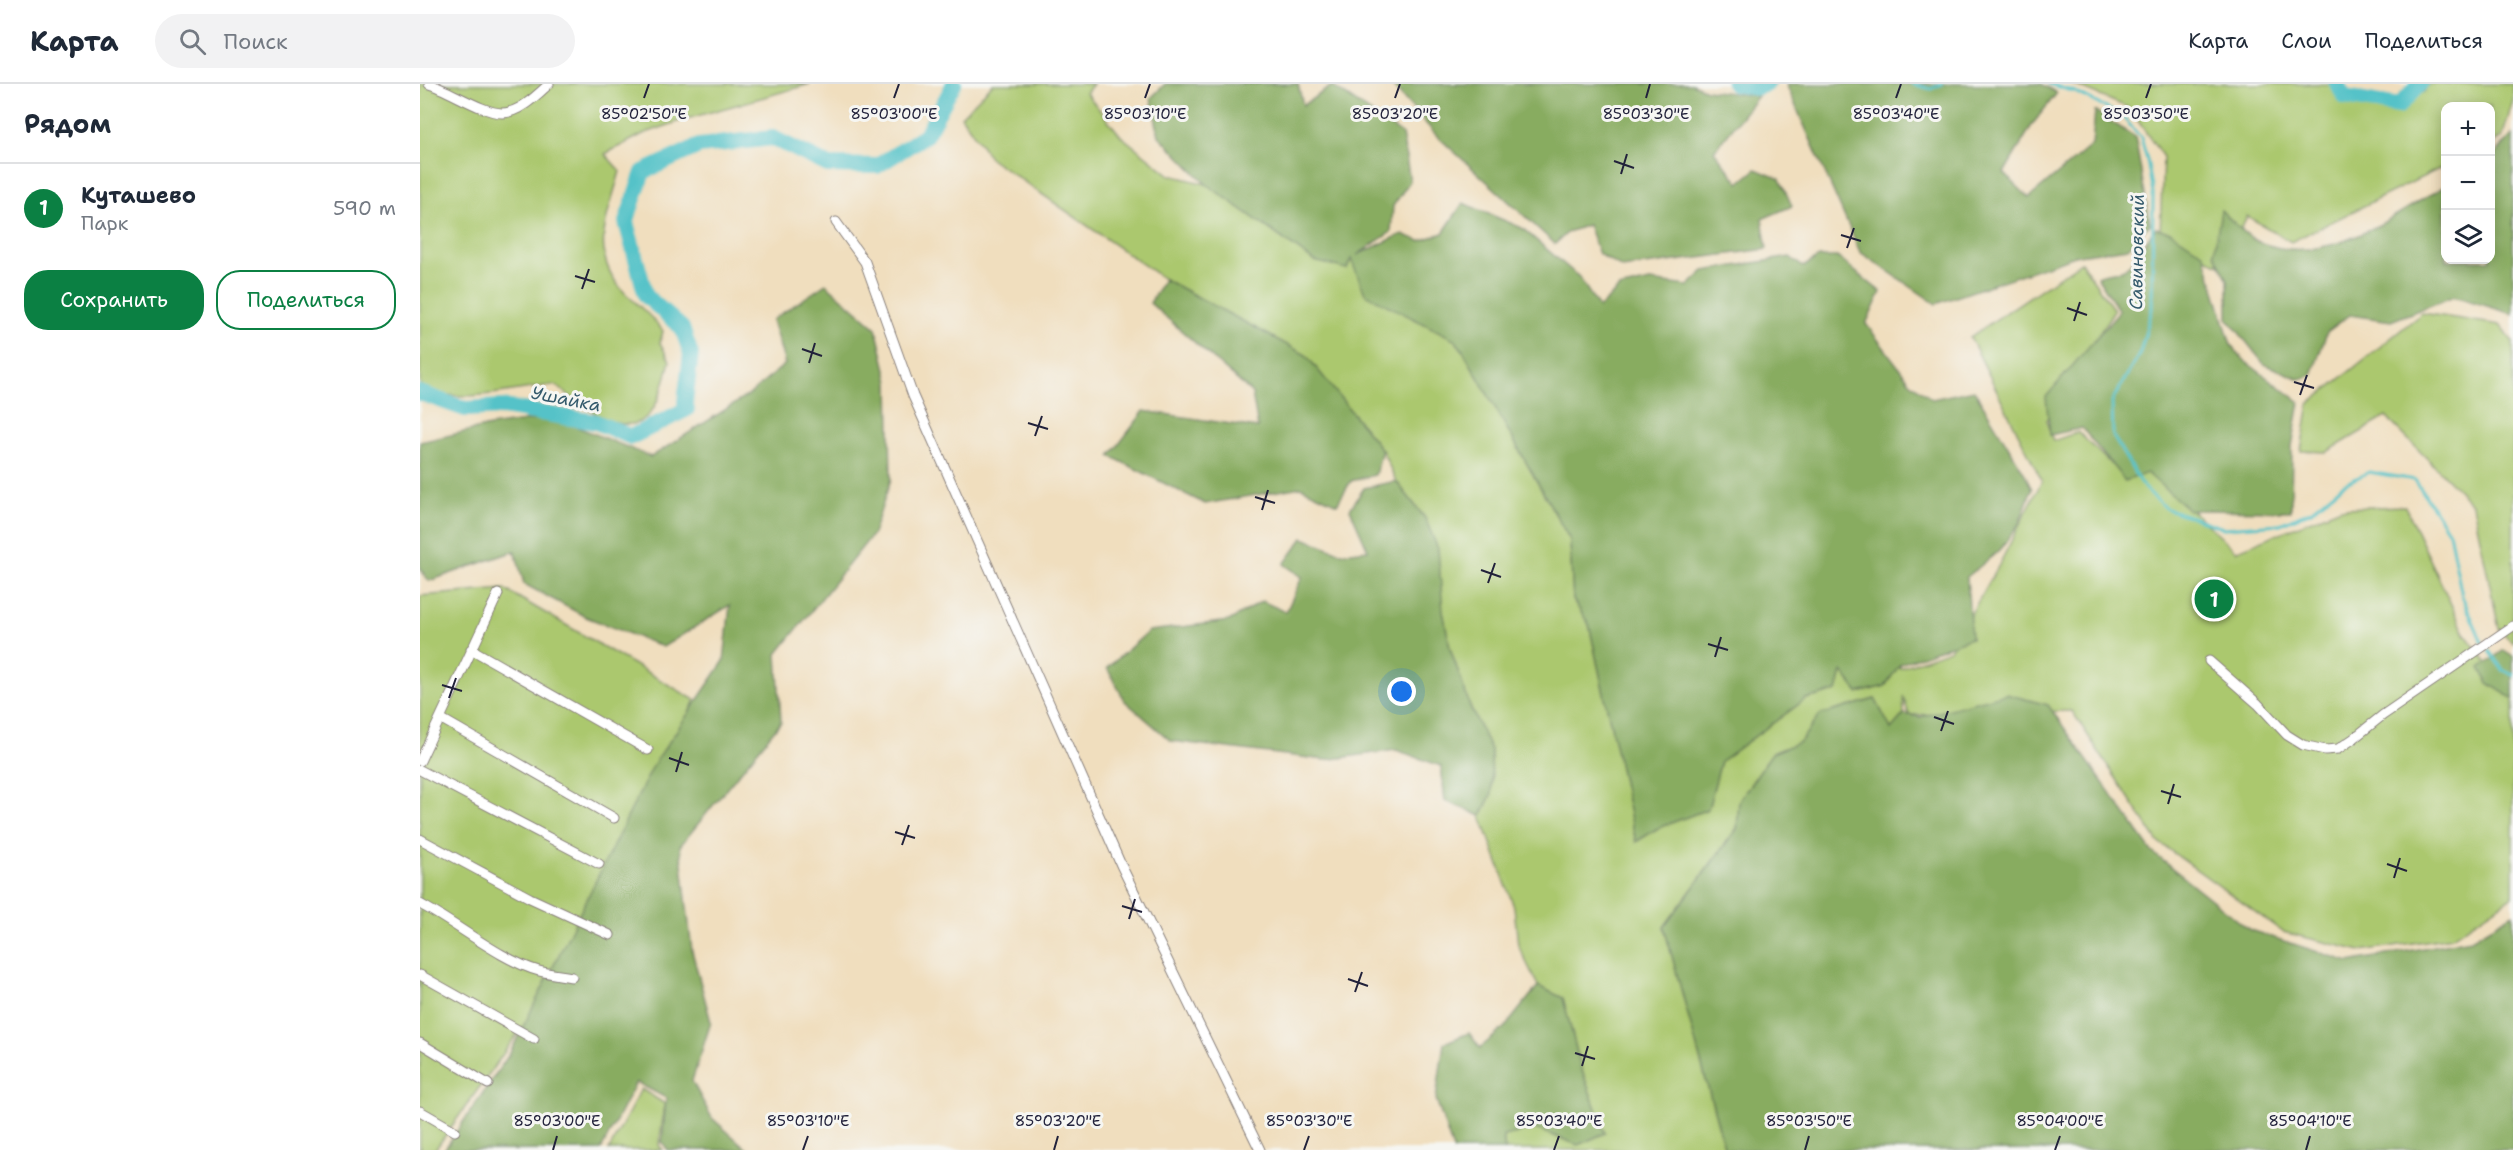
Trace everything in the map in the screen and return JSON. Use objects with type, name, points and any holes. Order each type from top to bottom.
[{"type":"street","points":[[429,84],[486,109],[502,113],[518,109],[549,84]]},
{"type":"street","points":[[836,222],[865,262],[913,396],[1121,865],[1260,1150]]},
{"type":"street","points":[[420,761],[498,594]]},
{"type":"street","points":[[2209,661],[2258,704],[2287,735],[2303,745],[2325,750],[2338,749],[2383,715],[2513,626]]},
{"type":"street","points":[[471,649],[648,750]]},
{"type":"street","points":[[440,718],[614,819]]},
{"type":"street","points":[[420,770],[599,864]]},
{"type":"street","points":[[420,838],[530,898],[610,935]]},
{"type":"street","points":[[420,904],[446,917],[510,958],[538,971],[572,976]]},
{"type":"street","points":[[420,975],[534,1039]]},
{"type":"street","points":[[420,1043],[488,1084]]},
{"type":"street","points":[[420,1112],[455,1131]]},
{"type":"green space","points":[[420,84],[810,84],[683,120],[643,134],[605,154],[620,171],[606,220],[604,250],[607,265],[614,279],[626,294],[663,331],[660,343],[670,361],[659,398],[643,420],[631,424],[618,423],[604,418],[555,385],[460,396],[437,393],[420,386]]},
{"type":"green space","points":[[993,84],[1093,84],[1086,93],[1121,136],[1170,175],[1206,184],[1314,261],[1351,258],[1423,322],[1454,339],[1462,349],[1570,540],[1573,600],[1589,624],[1636,842],[1658,828],[1708,809],[1721,761],[1806,699],[1837,691],[1842,672],[1859,693],[1885,686],[1900,664],[1900,668],[1950,650],[1999,565],[2042,481],[1970,337],[2081,262],[2114,310],[2046,420],[2053,441],[2078,432],[2123,476],[2147,469],[2236,551],[2341,508],[2405,506],[2465,634],[2513,696],[2513,896],[2452,937],[2361,951],[2283,932],[2157,841],[2072,711],[1909,715],[1903,696],[1904,714],[1891,729],[1875,699],[1820,715],[1800,742],[1772,753],[1739,801],[1737,828],[1664,927],[1725,1150],[1505,1150],[1503,1136],[1536,1129],[1578,1145],[1605,1133],[1581,1068],[1563,998],[1538,986],[1518,945],[1514,907],[1481,816],[1492,793],[1491,750],[1471,709],[1450,648],[1425,518],[1396,481],[1382,450],[1306,355],[1164,279],[990,158],[961,116]]},
{"type":"green space","points":[[1165,84],[1298,84],[1303,105],[1332,86],[1402,134],[1410,181],[1393,206],[1391,232],[1357,255],[1402,234],[1420,241],[1443,233],[1463,203],[1522,228],[1579,277],[1599,308],[1619,288],[1650,281],[1688,286],[1704,271],[1790,257],[1803,267],[1819,257],[1837,257],[1881,292],[1866,324],[1910,382],[1932,399],[1974,390],[2032,489],[2019,524],[2001,549],[1967,577],[1971,638],[1900,664],[1885,686],[1858,693],[1842,672],[1837,691],[1806,699],[1721,761],[1708,809],[1658,828],[1636,842],[1589,624],[1573,600],[1570,540],[1462,349],[1454,339],[1365,294],[1351,259],[1347,269],[1314,261],[1206,184],[1159,136],[1151,98]]},
{"type":"green space","points":[[1391,84],[1692,84],[1706,90],[1758,96],[1714,151],[1739,183],[1756,169],[1780,179],[1792,206],[1762,219],[1767,249],[1622,268],[1599,254],[1588,225],[1568,232],[1555,244],[1437,136]]},
{"type":"green space","points":[[1786,84],[2041,84],[2057,93],[2032,125],[2004,173],[2029,198],[2092,145],[2095,111],[2135,137],[2150,224],[2128,248],[2078,255],[1936,304],[1860,252]]},
{"type":"green space","points":[[2072,84],[2337,84],[2370,105],[2424,92],[2428,84],[2513,84],[2513,101],[2502,138],[2495,142],[2495,102],[2441,102],[2441,168],[2291,242],[2247,216],[2225,268],[2160,234],[2163,157],[2129,108]]},
{"type":"green space","points":[[2513,134],[2513,314],[2454,296],[2391,321],[2350,315],[2327,332],[2312,375],[2300,379],[2264,364],[2228,319],[2228,280],[2214,253],[2221,210],[2254,240],[2284,249],[2309,249],[2357,236],[2441,188],[2441,264],[2495,264],[2495,154]]},
{"type":"green space","points":[[2156,228],[2171,232],[2204,254],[2231,345],[2246,362],[2300,402],[2292,446],[2291,511],[2189,510],[2147,473],[2125,481],[2082,428],[2050,435],[2046,397],[2119,311],[2097,276],[2124,269],[2129,265]]},
{"type":"green space","points":[[1164,279],[1306,355],[1382,450],[1375,475],[1351,481],[1337,504],[1301,487],[1205,504],[1110,456],[1144,411],[1258,428],[1252,393],[1150,303]]},
{"type":"green space","points":[[826,284],[876,328],[889,382],[891,479],[873,534],[777,654],[781,722],[680,846],[692,951],[711,1022],[692,1081],[712,1118],[748,1150],[668,1150],[662,1142],[666,1098],[636,1082],[601,1150],[444,1150],[510,1053],[654,764],[724,661],[730,605],[663,647],[586,617],[524,584],[515,551],[429,581],[420,569],[420,442],[490,426],[553,417],[651,457],[750,394],[785,364],[772,320]]},
{"type":"green space","points":[[2422,313],[2500,325],[2513,342],[2513,643],[2499,629],[2473,505],[2386,417],[2327,452],[2301,451],[2309,404]]},
{"type":"green space","points":[[1396,481],[1425,518],[1438,549],[1443,611],[1450,648],[1471,709],[1491,750],[1492,793],[1481,816],[1445,801],[1441,766],[1396,750],[1325,760],[1171,741],[1125,701],[1107,668],[1149,631],[1229,621],[1262,601],[1286,612],[1302,577],[1284,564],[1303,538],[1342,553],[1368,550],[1350,509],[1364,488]]},
{"type":"green space","points":[[504,589],[695,700],[586,937],[435,1150],[420,1150],[420,596]]},
{"type":"green space","points":[[2504,650],[2513,656],[2513,699],[2488,683],[2480,668]]},
{"type":"green space","points":[[2006,694],[2048,705],[2152,852],[2250,930],[2349,962],[2471,939],[2513,914],[2513,1150],[1725,1150],[1664,927],[1737,829],[1739,801],[1772,753],[1800,742],[1820,715],[1875,699],[1891,729],[1904,714],[1920,717]]},
{"type":"green space","points":[[1538,986],[1563,998],[1581,1068],[1605,1133],[1578,1145],[1536,1129],[1503,1136],[1505,1150],[1453,1150],[1436,1099],[1444,1043],[1469,1033],[1480,1048],[1506,1026]]},
{"type":"green space","points":[[641,1089],[665,1104],[659,1145],[663,1150],[609,1150]]},
{"type":"waterway","name":"Ушайка","points":[[420,393],[465,409],[503,407],[596,422],[631,437],[687,409],[685,402],[691,354],[682,328],[646,296],[626,222],[643,172],[699,146],[773,138],[828,165],[877,166],[926,135],[954,84]]},
{"type":"waterway","name":"Ушайка","points":[[1734,84],[1755,88],[1767,84]]},
{"type":"waterway","name":"Савиновский","points":[[1912,84],[1931,89],[1942,84]]},
{"type":"waterway","name":"Савиновский","points":[[2049,84],[2075,92],[2122,116],[2141,138],[2147,160],[2153,193],[2152,309],[2140,353],[2112,401],[2113,436],[2141,484],[2165,508],[2223,528],[2280,524],[2311,511],[2344,484],[2369,472],[2415,480],[2449,532],[2462,596],[2482,642]]},
{"type":"waterway","name":"Ушайка","points":[[2337,84],[2345,97],[2399,106],[2420,84]]},
{"type":"waterway","name":"Савиновский","points":[[2489,651],[2503,670],[2513,675]]},
{"type":"place","name":"Куташево","points":[[2214,599]]}]
